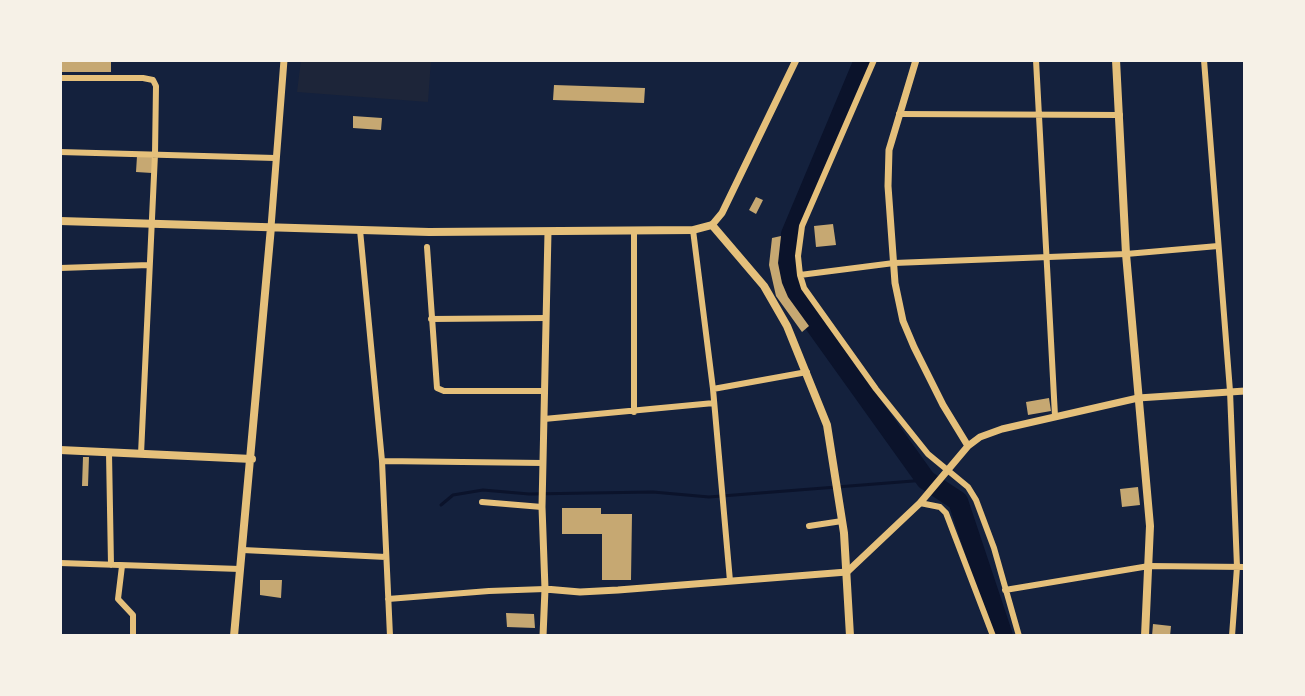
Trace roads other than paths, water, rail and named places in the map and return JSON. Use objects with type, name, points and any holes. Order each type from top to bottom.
[{"type":"main road","points":[[1116,60],[1126,254],[1149,511],[1145,636]]},
{"type":"main road","points":[[60,221],[548,232],[693,230],[712,225],[764,286],[787,326],[827,425],[842,521],[850,636]]},
{"type":"main road","points":[[234,636],[271,227]]},
{"type":"main road","points":[[60,450],[252,459]]},
{"type":"street","points":[[271,227],[284,60]]},
{"type":"street","points":[[712,225],[722,213],[796,60]]},
{"type":"street","points":[[874,60],[802,226],[798,256],[800,275],[810,298],[876,389],[928,454],[947,473],[968,487],[976,500],[994,548],[1019,636]]},
{"type":"street","points":[[916,60],[888,160],[894,263],[903,321],[943,405],[968,446]]},
{"type":"street","points":[[1036,60],[1055,416]]},
{"type":"street","points":[[1204,60],[1241,567],[1232,636]]},
{"type":"street","points":[[60,78],[153,80],[156,92],[141,454]]},
{"type":"street","points":[[899,114],[1120,115]]},
{"type":"street","points":[[60,152],[275,158]]},
{"type":"street","points":[[360,230],[382,461],[390,636]]},
{"type":"street","points":[[634,230],[634,412]]},
{"type":"street","points":[[693,230],[713,389],[730,581]]},
{"type":"street","points":[[543,636],[542,496],[548,232]]},
{"type":"street","points":[[800,275],[894,263],[1126,254],[1218,246]]},
{"type":"street","points":[[427,247],[435,382],[439,390],[545,391]]},
{"type":"street","points":[[60,268],[149,265]]},
{"type":"street","points":[[431,319],[546,318]]},
{"type":"street","points":[[713,389],[807,372]]},
{"type":"street","points":[[388,599],[489,591],[545,589],[580,592],[847,572],[931,492],[975,440],[993,432],[1055,416],[1138,398],[1245,391]]},
{"type":"street","points":[[544,419],[714,403]]},
{"type":"street","points":[[109,453],[111,565]]},
{"type":"street","points":[[382,461],[543,463]]},
{"type":"street","points":[[482,502],[542,507]]},
{"type":"street","points":[[920,503],[940,507],[946,513],[993,636]]},
{"type":"street","points":[[809,526],[842,521]]},
{"type":"street","points":[[243,550],[386,560]]},
{"type":"street","points":[[60,563],[240,569]]},
{"type":"street","points":[[122,566],[118,599],[133,615],[133,636]]},
{"type":"street","points":[[1005,590],[1149,566],[1241,567]]},
{"type":"waterway","points":[[864,60],[791,234],[788,268],[800,304],[926,480],[958,501],[1003,636]]},
{"type":"waterway","points":[[441,505],[453,495],[483,490],[529,494],[653,492],[709,497],[926,480]]}]
